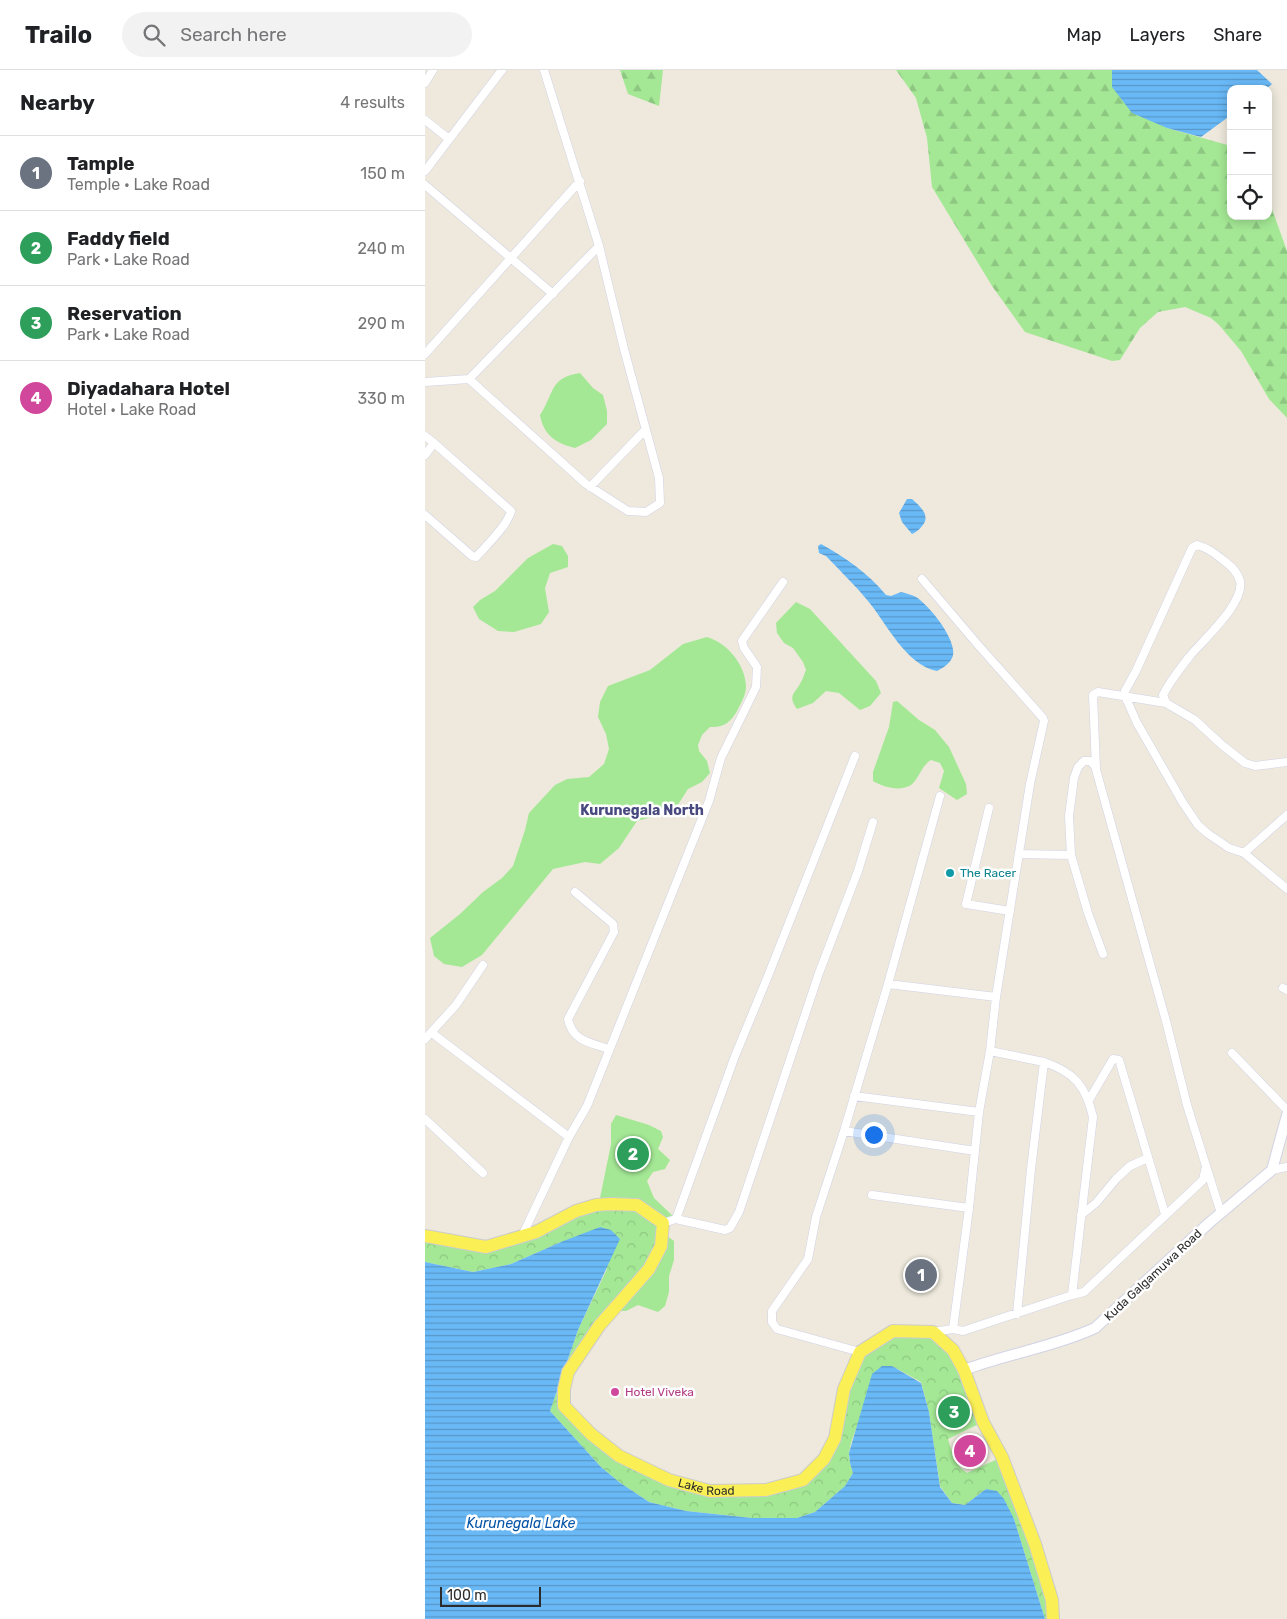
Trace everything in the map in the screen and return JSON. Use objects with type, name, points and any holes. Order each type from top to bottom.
[{"type":"main road","points":[[425,1236],[486,1247],[535,1232],[576,1212],[610,1204],[637,1205],[663,1223]]},
{"type":"main road","name":"Lake Road","points":[[663,1223],[661,1246],[649,1269],[599,1326],[568,1372],[564,1389],[564,1406],[591,1434],[619,1456],[669,1480],[709,1491],[766,1490],[803,1480],[824,1459],[835,1438],[844,1389],[860,1352]]},
{"type":"main road","points":[[860,1352],[893,1330],[933,1332],[953,1350],[964,1370],[983,1422],[1002,1457],[1025,1515],[1052,1600],[1053,1619]]},
{"type":"street","points":[[425,83],[433,70]]},
{"type":"street","points":[[425,171],[503,70]]},
{"type":"street","points":[[469,379],[591,487],[627,511],[647,512],[660,503],[659,478],[645,430],[599,246],[544,70]]},
{"type":"street","points":[[425,120],[449,139]]},
{"type":"street","points":[[425,354],[580,181]]},
{"type":"street","points":[[425,185],[553,294]]},
{"type":"street","points":[[425,382],[469,379],[599,246]]},
{"type":"street","points":[[591,487],[645,430]]},
{"type":"street","points":[[425,436],[511,511],[510,516],[492,540],[476,557],[472,556],[425,515]]},
{"type":"street","points":[[425,455],[434,443]]},
{"type":"street","points":[[1166,703],[1163,695],[1168,684],[1224,618],[1239,593],[1240,582],[1235,569],[1210,549],[1197,545],[1192,548],[1136,671],[1125,690],[1125,697],[1137,723],[1194,820],[1207,833],[1224,845],[1244,853],[1287,889]]},
{"type":"street","points":[[922,579],[1043,718],[1030,784],[979,1112],[953,1329]]},
{"type":"street","points":[[522,1236],[569,1137],[587,1106],[709,801],[721,758],[756,687],[757,668],[744,648],[742,641],[783,582]]},
{"type":"street","points":[[1097,773],[1093,696],[1098,692],[1166,703],[1195,720],[1245,763],[1255,766],[1287,762]]},
{"type":"street","points":[[676,1219],[735,1056],[769,976],[855,756]]},
{"type":"street","points":[[1103,954],[1088,913],[1071,855],[1069,816],[1074,778],[1078,767],[1084,761],[1090,761],[1095,766],[1166,1021],[1187,1105],[1221,1213]]},
{"type":"street","points":[[860,1352],[777,1329],[772,1322],[772,1311],[808,1259],[816,1217],[888,984],[941,796]]},
{"type":"street","points":[[989,808],[966,904],[1010,911]]},
{"type":"street","points":[[1244,853],[1287,815]]},
{"type":"street","points":[[663,1223],[676,1219],[725,1230],[730,1228],[739,1212],[819,973],[858,871],[873,822]]},
{"type":"street","points":[[1020,854],[1071,855]]},
{"type":"street","points":[[575,892],[613,924],[615,932],[568,1019],[570,1029],[581,1040],[609,1050]]},
{"type":"street","points":[[425,1039],[456,1005],[483,965]]},
{"type":"street","points":[[888,984],[996,997]]},
{"type":"street","points":[[432,1033],[569,1137]]},
{"type":"street","points":[[990,1051],[1044,1062],[1054,1066],[1074,1078],[1083,1088],[1089,1100],[1093,1116],[1072,1295]]},
{"type":"street","points":[[1233,1053],[1287,1110]]},
{"type":"street","points":[[1089,1100],[1113,1059],[1119,1060],[1165,1214]]},
{"type":"street","points":[[1017,1314],[1031,1169],[1044,1062]]},
{"type":"street","points":[[854,1096],[979,1112]]},
{"type":"street","points":[[1287,1115],[1272,1170],[1287,1167]]},
{"type":"street","points":[[425,1119],[483,1173]]},
{"type":"street","points":[[844,1131],[975,1151]]},
{"type":"street","points":[[1081,1215],[1130,1166],[1148,1158]]},
{"type":"street","points":[[933,1332],[953,1329],[963,1331],[1084,1292],[1203,1180],[1206,1166],[1204,1159]]},
{"type":"street","name":"Kuda Galgamuwa Road","points":[[964,1370],[985,1362],[1073,1338],[1095,1328],[1221,1213],[1272,1170]]},
{"type":"street","points":[[872,1195],[969,1208]]},
{"type":"green space","points":[[620,70],[663,70],[659,106],[628,94]]},
{"type":"green space","points":[[896,70],[1112,70],[1113,87],[1167,128],[1227,145],[1227,220],[1272,220],[1272,209],[1287,251],[1287,418],[1269,399],[1241,351],[1219,325],[1211,318],[1185,307],[1158,312],[1140,328],[1120,360],[1112,361],[1025,332],[992,286],[932,187],[927,138],[916,98]]},
{"type":"green space","points":[[580,373],[593,388],[603,395],[607,411],[607,424],[591,440],[575,448],[562,444],[552,438],[544,428],[540,415],[557,383],[563,378]]},
{"type":"green space","points":[[553,544],[562,546],[568,556],[568,567],[550,573],[545,588],[549,612],[541,624],[514,632],[498,631],[479,619],[473,607],[480,600],[495,591],[528,558]]},
{"type":"green space","points":[[796,602],[810,609],[876,681],[881,693],[870,706],[860,710],[839,693],[826,691],[813,703],[797,709],[792,697],[802,681],[806,670],[793,648],[784,643],[777,633],[776,623]]},
{"type":"green space","points":[[707,637],[721,644],[734,656],[742,670],[746,686],[743,699],[732,718],[726,724],[710,727],[702,735],[698,745],[699,751],[707,761],[710,773],[702,782],[688,789],[674,811],[637,821],[619,848],[600,864],[585,862],[553,869],[482,955],[462,967],[444,964],[434,956],[430,938],[502,878],[513,866],[529,813],[555,785],[567,779],[589,777],[604,764],[609,749],[606,734],[598,717],[600,702],[608,686],[650,670],[683,644]]},
{"type":"green space","points":[[897,701],[919,720],[935,730],[949,747],[966,784],[967,794],[957,800],[939,788],[944,771],[940,763],[931,760],[914,782],[907,787],[892,788],[873,781],[873,772],[889,727],[893,702]]},
{"type":"green space","points":[[616,1115],[649,1125],[661,1131],[663,1137],[658,1149],[670,1160],[665,1169],[653,1172],[647,1181],[654,1198],[676,1219],[663,1223],[663,1233],[674,1241],[674,1260],[669,1276],[669,1292],[665,1306],[658,1312],[638,1305],[626,1311],[612,1311],[599,1203],[611,1144],[611,1124]]},
{"type":"green space","points":[[637,1205],[663,1223],[661,1246],[568,1372],[564,1406],[619,1456],[710,1491],[803,1480],[824,1459],[860,1352],[893,1331],[933,1332],[953,1350],[983,1422],[948,1439],[955,1458],[960,1467],[967,1473],[1002,1457],[1053,1619],[1045,1619],[1014,1519],[986,1489],[965,1505],[952,1503],[940,1486],[929,1412],[921,1382],[892,1366],[866,1408],[855,1431],[849,1454],[853,1473],[845,1486],[815,1512],[797,1518],[752,1518],[686,1511],[649,1502],[619,1482],[601,1467],[550,1411],[578,1330],[607,1269],[561,1242],[511,1264],[473,1272],[425,1262],[425,1236],[486,1247],[576,1211]]},
{"type":"water","points":[[1112,70],[1257,70],[1272,84],[1227,85],[1227,118],[1201,137],[1167,128],[1132,113],[1112,87]]},
{"type":"water","points":[[907,499],[912,499],[921,508],[926,519],[922,526],[912,534],[902,522],[899,513]]},
{"type":"water","points":[[821,544],[856,566],[886,595],[891,596],[901,592],[922,601],[942,625],[952,643],[952,658],[949,662],[937,671],[916,661],[898,642],[863,595],[826,556],[819,553],[818,546]]},
{"type":"water","name":"Kurunegala Lake","points":[[600,1227],[611,1230],[620,1239],[578,1330],[550,1411],[601,1467],[619,1482],[649,1502],[686,1511],[752,1518],[797,1518],[815,1512],[845,1486],[853,1473],[849,1453],[872,1374],[882,1366],[892,1366],[921,1383],[929,1412],[940,1487],[952,1503],[965,1505],[986,1489],[997,1491],[1004,1499],[1014,1519],[1045,1619],[425,1619],[425,1262],[473,1272],[511,1264]]},
{"type":"place","name":"The Racer","points":[[950,873]]},
{"type":"place","name":"Faddy field","points":[[633,1154]]},
{"type":"place","name":"Tample","points":[[921,1275]]},
{"type":"place","name":"Hotel Viveka","points":[[615,1392]]},
{"type":"place","name":"Reservation","points":[[954,1412]]},
{"type":"place","name":"Diyadahara Hotel","points":[[970,1451]]},
{"type":"district","name":"Kurunegala North","points":[[642,810]]}]
